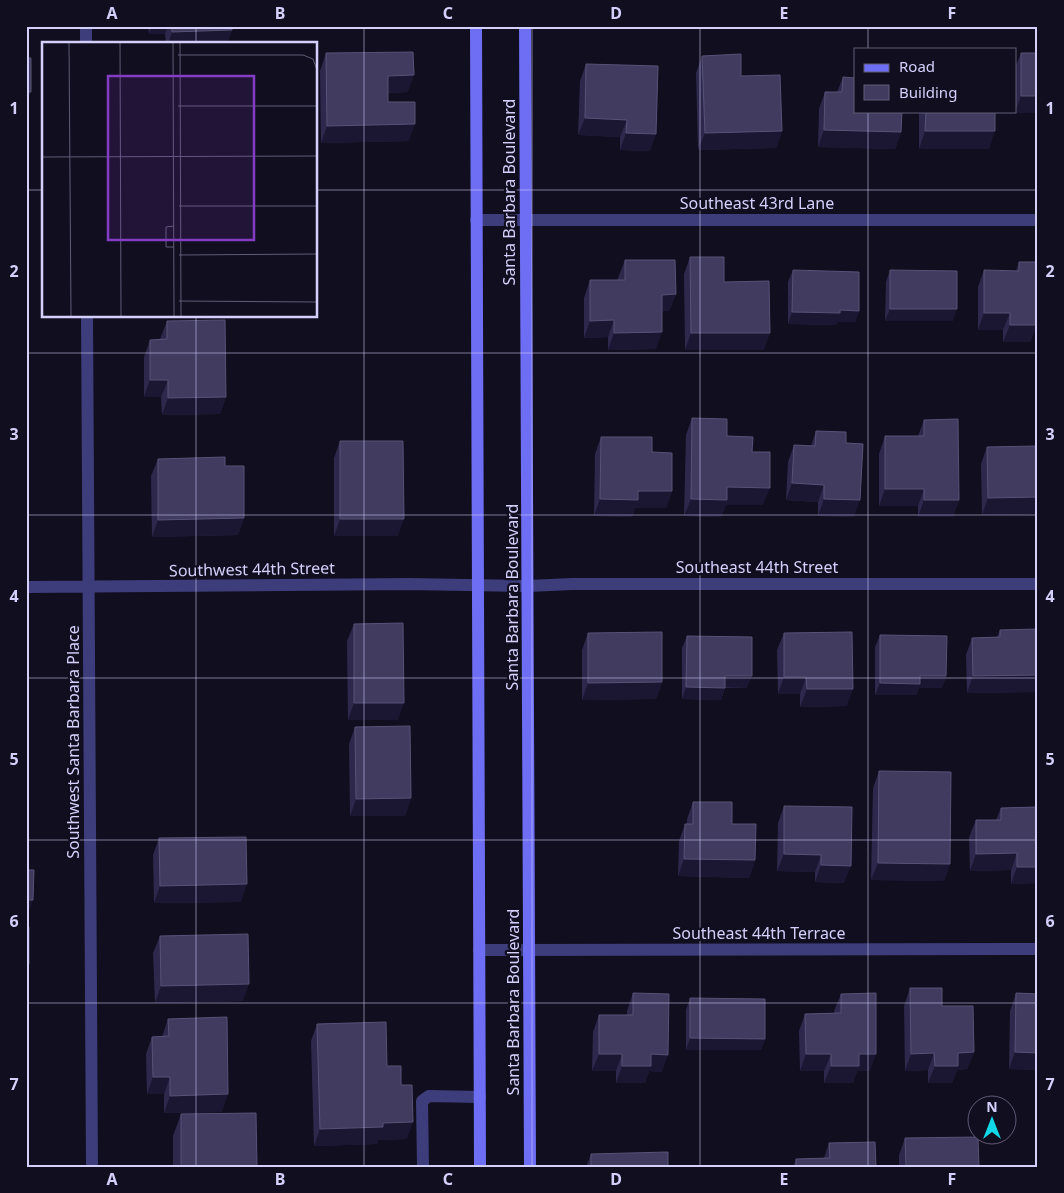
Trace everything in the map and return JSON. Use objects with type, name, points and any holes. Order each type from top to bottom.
[{"type":"main road","name":"Santa Barbara Boulevard","points":[[476,26],[480,1167]]},
{"type":"main road","name":"Santa Barbara Boulevard","points":[[525,26],[530,1167]]},
{"type":"street","points":[[86,26],[86,42]]},
{"type":"street","name":"Southeast 43rd Lane","points":[[476,220],[1038,220]]},
{"type":"street","name":"Southwest Santa Barbara Place","points":[[88,318],[92,1167]]},
{"type":"street","name":"Southwest 44th Street","points":[[26,587],[409,584],[477,586]]},
{"type":"street","name":"Southeast 44th Street","points":[[477,586],[572,584],[1038,584]]},
{"type":"street","name":"Southeast 44th Terrace","points":[[479,950],[1038,949]]},
{"type":"street","points":[[423,1167],[422,1101],[429,1096],[480,1097]]},
{"type":"building","points":[[172,26],[232,26],[232,30],[172,32]]},
{"type":"building","points":[[413,52],[414,75],[388,76],[388,102],[415,102],[415,124],[327,126],[326,53]]},
{"type":"building","points":[[1021,53],[1038,53],[1038,96],[1021,96]]},
{"type":"building","points":[[741,54],[741,76],[780,75],[782,131],[705,133],[702,56]]},
{"type":"building","points":[[26,58],[31,58],[31,92],[26,92]]},
{"type":"building","points":[[586,64],[658,66],[656,134],[626,133],[627,120],[585,118]]},
{"type":"building","points":[[843,77],[854,78],[854,112],[902,112],[901,132],[824,130],[825,92],[842,92]]},
{"type":"building","points":[[926,112],[995,112],[995,131],[925,131]]},
{"type":"building","points":[[690,257],[724,257],[724,282],[769,281],[770,333],[691,333]]},
{"type":"building","points":[[625,260],[675,260],[676,294],[662,295],[662,332],[614,333],[614,320],[590,321],[590,280],[625,280]]},
{"type":"building","points":[[1019,262],[1038,262],[1037,325],[1010,325],[1010,313],[984,313],[984,270],[1019,271]]},
{"type":"building","points":[[793,270],[859,272],[859,311],[840,310],[840,313],[792,312]]},
{"type":"building","points":[[890,270],[957,271],[957,309],[890,309]]},
{"type":"building","points":[[225,320],[226,397],[168,398],[168,380],[150,380],[150,340],[167,339],[167,321]]},
{"type":"building","points":[[692,418],[727,419],[727,436],[753,437],[752,452],[770,452],[770,488],[727,487],[727,500],[691,499]]},
{"type":"building","points":[[958,419],[959,500],[924,500],[924,489],[885,489],[885,436],[924,436],[924,420]]},
{"type":"building","points":[[816,431],[846,432],[846,443],[863,444],[860,500],[824,499],[824,485],[792,483],[794,445],[815,446]]},
{"type":"building","points":[[601,437],[652,437],[652,452],[672,453],[672,491],[638,491],[638,500],[600,499]]},
{"type":"building","points":[[340,441],[403,441],[404,519],[340,519]]},
{"type":"building","points":[[1038,446],[1038,497],[988,498],[987,447]]},
{"type":"building","points":[[225,457],[225,466],[244,466],[244,518],[158,520],[158,459]]},
{"type":"building","points":[[27,474],[27,513],[26,513]]},
{"type":"building","points":[[403,623],[404,703],[354,703],[354,624]]},
{"type":"building","points":[[1038,629],[1038,675],[973,676],[972,638],[1000,637],[1000,630]]},
{"type":"building","points":[[662,632],[662,682],[588,683],[588,633]]},
{"type":"building","points":[[852,632],[853,689],[807,689],[806,677],[784,677],[784,633]]},
{"type":"building","points":[[880,635],[947,636],[946,676],[920,676],[920,684],[880,683]]},
{"type":"building","points":[[687,636],[752,637],[752,676],[725,676],[725,688],[686,687]]},
{"type":"building","points":[[27,658],[27,696],[26,696]]},
{"type":"building","points":[[410,726],[411,798],[356,799],[355,727]]},
{"type":"building","points":[[26,727],[28,727],[27,805],[26,805]]},
{"type":"building","points":[[879,771],[951,772],[950,864],[878,863]]},
{"type":"building","points":[[693,802],[732,802],[732,824],[756,824],[755,860],[684,859],[685,824],[693,824]]},
{"type":"building","points":[[784,806],[852,807],[851,866],[821,865],[821,855],[784,854]]},
{"type":"building","points":[[1038,807],[1038,867],[1017,867],[1017,853],[976,854],[976,820],[1001,820],[1001,808]]},
{"type":"building","points":[[246,837],[247,884],[160,886],[159,838]]},
{"type":"building","points":[[26,870],[34,870],[33,900],[26,900]]},
{"type":"building","points":[[26,927],[29,927],[29,964],[26,964]]},
{"type":"building","points":[[248,934],[249,984],[161,986],[160,936]]},
{"type":"building","points":[[910,988],[942,988],[942,1006],[973,1006],[974,1052],[958,1053],[958,1066],[935,1066],[934,1053],[911,1054]]},
{"type":"building","points":[[633,993],[669,994],[668,1055],[651,1054],[651,1066],[622,1066],[622,1054],[599,1054],[599,1015],[633,1015]]},
{"type":"building","points":[[876,993],[876,1054],[859,1054],[859,1066],[831,1066],[831,1054],[806,1054],[805,1014],[841,1013],[841,994]]},
{"type":"building","points":[[1016,993],[1038,994],[1038,1053],[1015,1052]]},
{"type":"building","points":[[690,998],[765,999],[765,1039],[690,1038]]},
{"type":"building","points":[[227,1017],[228,1094],[170,1096],[170,1077],[153,1077],[152,1037],[169,1036],[168,1019]]},
{"type":"building","points":[[386,1022],[387,1066],[401,1066],[401,1085],[412,1085],[413,1122],[383,1123],[383,1127],[320,1129],[317,1024]]},
{"type":"building","points":[[256,1113],[257,1167],[181,1167],[181,1114]]},
{"type":"building","points":[[966,1137],[966,1146],[978,1146],[979,1167],[906,1167],[905,1138]]},
{"type":"building","points":[[875,1142],[876,1167],[796,1167],[796,1159],[830,1158],[829,1143]]},
{"type":"building","points":[[668,1152],[668,1167],[591,1167],[591,1154]]}]
